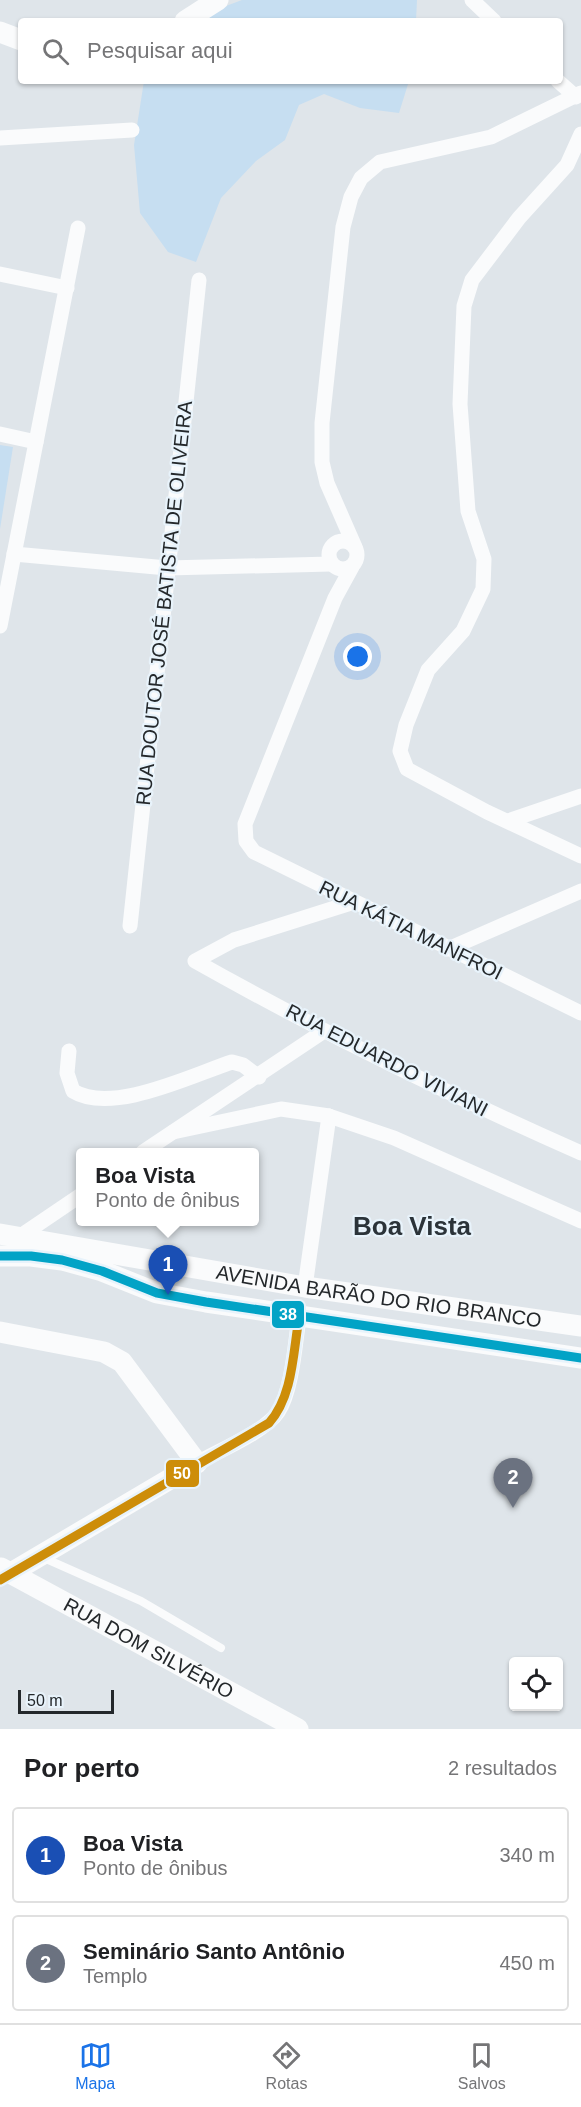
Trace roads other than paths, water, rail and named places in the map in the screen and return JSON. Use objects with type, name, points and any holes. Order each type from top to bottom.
[{"type":"main road","points":[[190,18],[218,0]]},
{"type":"main road","points":[[0,32],[18,39]]},
{"type":"main road","points":[[40,1222],[55,1243]]},
{"type":"main road","name":"AVENIDA BARÃO DO RIO BRANCO","points":[[6,1237],[55,1243],[306,1287],[581,1326]]},
{"type":"main road","name":"AVENIDA BARÃO DO RIO BRANCO","points":[[0,1256],[31,1256],[62,1260],[102,1270],[156,1293],[174,1297],[299,1318],[581,1358]]},
{"type":"main road","points":[[174,1297],[171,1286],[173,1276],[180,1265]]},
{"type":"main road","points":[[503,1347],[506,1332],[504,1315]]},
{"type":"main road","points":[[0,1332],[104,1352],[122,1362],[196,1463],[35,1559],[4,1573]]},
{"type":"main road","points":[[33,1585],[35,1559]]},
{"type":"main road","name":"RUA DOM SILVÉRIO","points":[[4,1573],[33,1585],[298,1729]]},
{"type":"street","points":[[472,0],[491,18]]},
{"type":"street","points":[[14,554],[167,568],[341,567],[357,560],[355,547],[343,514],[327,483],[322,462],[322,423],[343,227],[351,197],[361,178],[380,162],[491,137],[578,95],[562,84]]},
{"type":"street","points":[[0,138],[132,130]]},
{"type":"street","points":[[581,134],[567,165],[519,218],[472,280],[464,306],[461,416],[468,511],[484,559],[483,590],[463,632],[428,670],[406,725],[400,751],[407,769],[581,856]]},
{"type":"street","points":[[0,626],[78,228]]},
{"type":"street","points":[[0,274],[67,288]]},
{"type":"street","name":"RUA DOUTOR JOSÉ BATISTA DE OLIVEIRA","points":[[130,926],[199,280]]},
{"type":"street","points":[[0,434],[36,442]]},
{"type":"street","points":[[341,567],[329,551],[336,542],[343,514]]},
{"type":"street","points":[[336,542],[345,540],[355,547]]},
{"type":"street","name":"RUA KÁTIA MANFROI","points":[[341,567],[336,598],[245,824],[246,841],[254,852],[581,1013]]},
{"type":"street","points":[[507,821],[581,796]]},
{"type":"street","points":[[448,949],[581,891]]},
{"type":"street","name":"RUA EDUARDO VIVIANI","points":[[354,902],[234,940],[195,961],[324,1031],[479,1108],[581,1153]]},
{"type":"street","points":[[149,1148],[259,1077],[324,1031]]},
{"type":"street","points":[[69,1051],[67,1073],[73,1091],[96,1100],[156,1089],[232,1062],[243,1065],[259,1077]]},
{"type":"street","points":[[173,1132],[281,1109],[329,1116],[394,1138],[581,1221]]},
{"type":"street","points":[[306,1287],[329,1116]]},
{"type":"street","points":[[6,1237],[40,1222],[76,1198]]},
{"type":"street","points":[[196,1463],[269,1423],[279,1412],[287,1390],[299,1318]]},
{"type":"lane","points":[[35,1559],[141,1601],[221,1648]]},
{"type":"place","name":"Boa Vista","points":[[168,1295]]},
{"type":"place","name":"Seminário Santo Antônio","points":[[513,1508]]},
{"type":"district","name":"Boa Vista","points":[[412,1226]]}]
